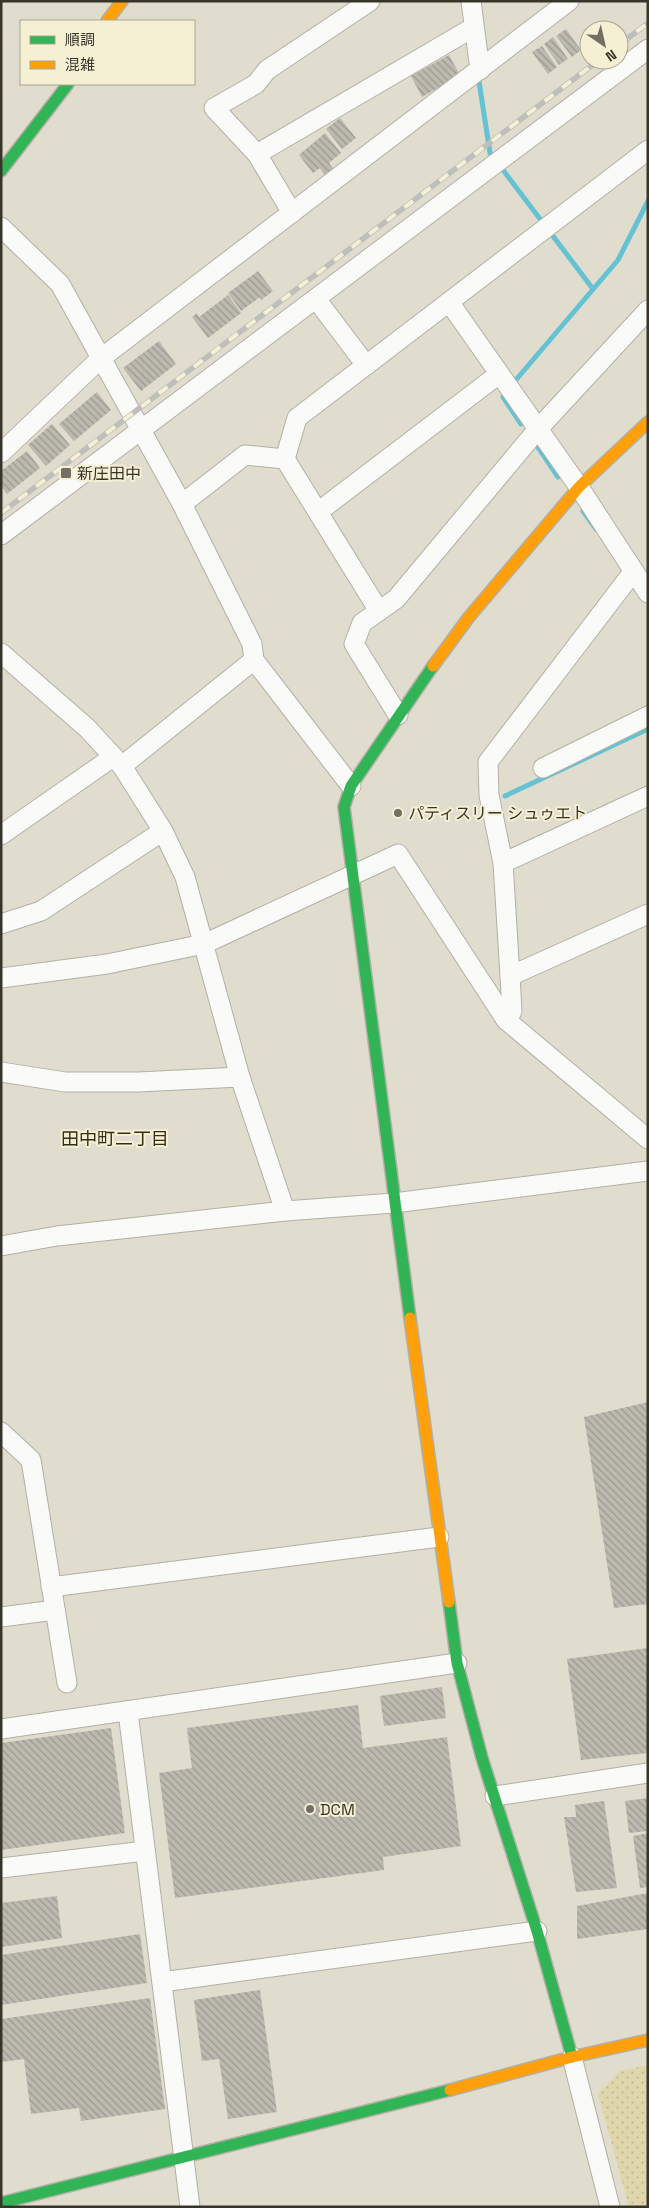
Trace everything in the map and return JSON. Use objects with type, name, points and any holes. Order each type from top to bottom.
[{"type":"street","points":[[108,20],[122,1]]},
{"type":"street","points":[[292,213],[257,154],[214,108],[256,84],[267,70],[370,1]]},
{"type":"street","points":[[471,1],[480,70]]},
{"type":"street","points":[[1,454],[100,358],[569,1]]},
{"type":"street","points":[[257,154],[474,27]]},
{"type":"street","points":[[1,535],[648,49]]},
{"type":"street","points":[[1,171],[67,85]]},
{"type":"street","points":[[379,611],[285,459],[297,418],[648,150]]},
{"type":"street","points":[[1,227],[60,284],[182,504],[252,644],[254,660],[351,786]]},
{"type":"street","points":[[316,299],[366,365]]},
{"type":"street","points":[[448,302],[579,488],[648,593]]},
{"type":"street","points":[[398,715],[354,644],[362,623],[396,599],[538,429],[648,310]]},
{"type":"street","points":[[318,512],[499,374]]},
{"type":"street","points":[[610,2207],[572,2057],[537,1931],[482,1758],[457,1662],[394,1203],[344,806],[351,786],[398,715],[469,618],[579,488],[648,422]]},
{"type":"street","points":[[182,504],[245,455],[285,459]]},
{"type":"street","points":[[507,1021],[512,1011],[503,863],[489,795],[488,762],[633,572]]},
{"type":"street","points":[[1,654],[87,728],[118,761],[164,831],[185,877],[240,1078],[285,1210]]},
{"type":"street","points":[[1,835],[118,761],[254,660]]},
{"type":"street","points":[[543,768],[648,716]]},
{"type":"street","points":[[503,863],[648,796]]},
{"type":"street","points":[[1,924],[41,911],[164,831]]},
{"type":"street","points":[[1,978],[107,964],[204,944],[398,854],[507,1021],[648,1139]]},
{"type":"street","points":[[510,976],[648,914]]},
{"type":"street","points":[[1,1072],[65,1082],[138,1082],[240,1078]]},
{"type":"street","points":[[1,1246],[57,1236],[285,1210],[394,1203],[648,1170]]},
{"type":"street","points":[[1,1432],[31,1460],[67,1684]]},
{"type":"street","points":[[51,1587],[439,1537]]},
{"type":"street","points":[[1,1617],[55,1610]]},
{"type":"street","points":[[1,1729],[128,1712],[457,1662]]},
{"type":"street","points":[[128,1712],[190,2207]]},
{"type":"street","points":[[495,1796],[648,1773]]},
{"type":"street","points":[[1,1868],[145,1851]]},
{"type":"street","points":[[162,1982],[537,1931]]},
{"type":"street","points":[[1,2203],[375,2111],[572,2057],[648,2040]]},
{"type":"shaded area","points":[[648,2065],[648,2207],[629,2207],[598,2094],[620,2071]]},
{"type":"building","points":[[566,29],[579,47],[579,52],[572,57],[556,36]]},
{"type":"building","points":[[553,37],[568,59],[559,65],[544,44]]},
{"type":"building","points":[[542,46],[557,67],[548,74],[532,52]]},
{"type":"building","points":[[449,55],[460,75],[422,97],[411,76]]},
{"type":"building","points":[[340,118],[356,138],[342,149],[326,129]]},
{"type":"building","points":[[325,133],[341,153],[329,163],[334,170],[326,177],[320,168],[313,173],[299,155]]},
{"type":"building","points":[[258,271],[273,291],[261,300],[260,297],[241,311],[228,293]]},
{"type":"building","points":[[228,295],[241,313],[208,338],[192,317],[197,313],[199,317]]},
{"type":"building","points":[[159,341],[176,364],[141,391],[123,368]]},
{"type":"building","points":[[97,392],[111,410],[74,441],[59,424]]},
{"type":"building","points":[[52,424],[70,445],[46,466],[28,445]]},
{"type":"building","points":[[27,451],[40,468],[7,494],[1,486],[1,471]]},
{"type":"building","points":[[648,1402],[648,1604],[614,1608],[584,1417]]},
{"type":"building","points":[[648,1648],[648,1753],[581,1760],[567,1659]]},
{"type":"building","points":[[442,1687],[446,1718],[384,1726],[380,1696]]},
{"type":"building","name":"DCM","points":[[358,1705],[363,1748],[447,1737],[461,1846],[383,1857],[384,1870],[175,1898],[159,1773],[192,1768],[187,1728]]},
{"type":"building","points":[[111,1728],[125,1833],[1,1850],[1,1743]]},
{"type":"building","points":[[648,1798],[648,1831],[629,1833],[625,1801]]},
{"type":"building","points":[[604,1801],[617,1888],[576,1892],[564,1817],[576,1817],[575,1805]]},
{"type":"building","points":[[648,1833],[648,1887],[640,1888],[633,1836]]},
{"type":"building","points":[[648,1893],[648,1929],[577,1939],[577,1906]]},
{"type":"building","points":[[57,1896],[62,1938],[1,1947],[1,1903]]},
{"type":"building","points":[[140,1934],[147,1983],[1,2005],[1,1955]]},
{"type":"building","points":[[260,1990],[277,2112],[228,2119],[219,2059],[202,2061],[194,2000]]},
{"type":"building","points":[[150,1998],[165,2109],[81,2121],[79,2108],[31,2114],[24,2059],[1,2062],[1,2019]]},
{"type":"waterway","points":[[478,75],[490,153],[495,159]]},
{"type":"waterway","points":[[500,166],[593,289]]},
{"type":"waterway","points":[[515,381],[618,260],[648,201]]},
{"type":"waterway","points":[[503,397],[521,424]]},
{"type":"waterway","points":[[536,444],[558,477]]},
{"type":"waterway","points":[[583,511],[596,529]]},
{"type":"waterway","points":[[505,796],[648,729]]},
{"type":"railway","points":[[629,37],[648,23]]},
{"type":"railway","points":[[1,513],[586,70]]},
{"type":"traffic: fast","points":[[1,171],[67,85]]},
{"type":"traffic: fast","points":[[410,1318],[344,807],[351,786],[433,666]]},
{"type":"traffic: fast","points":[[449,1602],[457,1663],[482,1758],[537,1931],[572,2057]]},
{"type":"traffic: fast","points":[[1,2203],[450,2090]]},
{"type":"traffic: slow","points":[[108,20],[122,1]]},
{"type":"traffic: slow","points":[[433,666],[469,617],[579,487],[648,422]]},
{"type":"traffic: slow","points":[[410,1318],[449,1602]]},
{"type":"traffic: slow","points":[[450,2090],[572,2057],[648,2040]]},
{"type":"place","name":"新庄田中","points":[[66,473]]},
{"type":"place","name":"パティスリー シュゥエト","points":[[398,813]]},
{"type":"place","name":"DCM","points":[[310,1809]]},
{"type":"district","name":"田中町二丁目","points":[[115,1138]]}]
